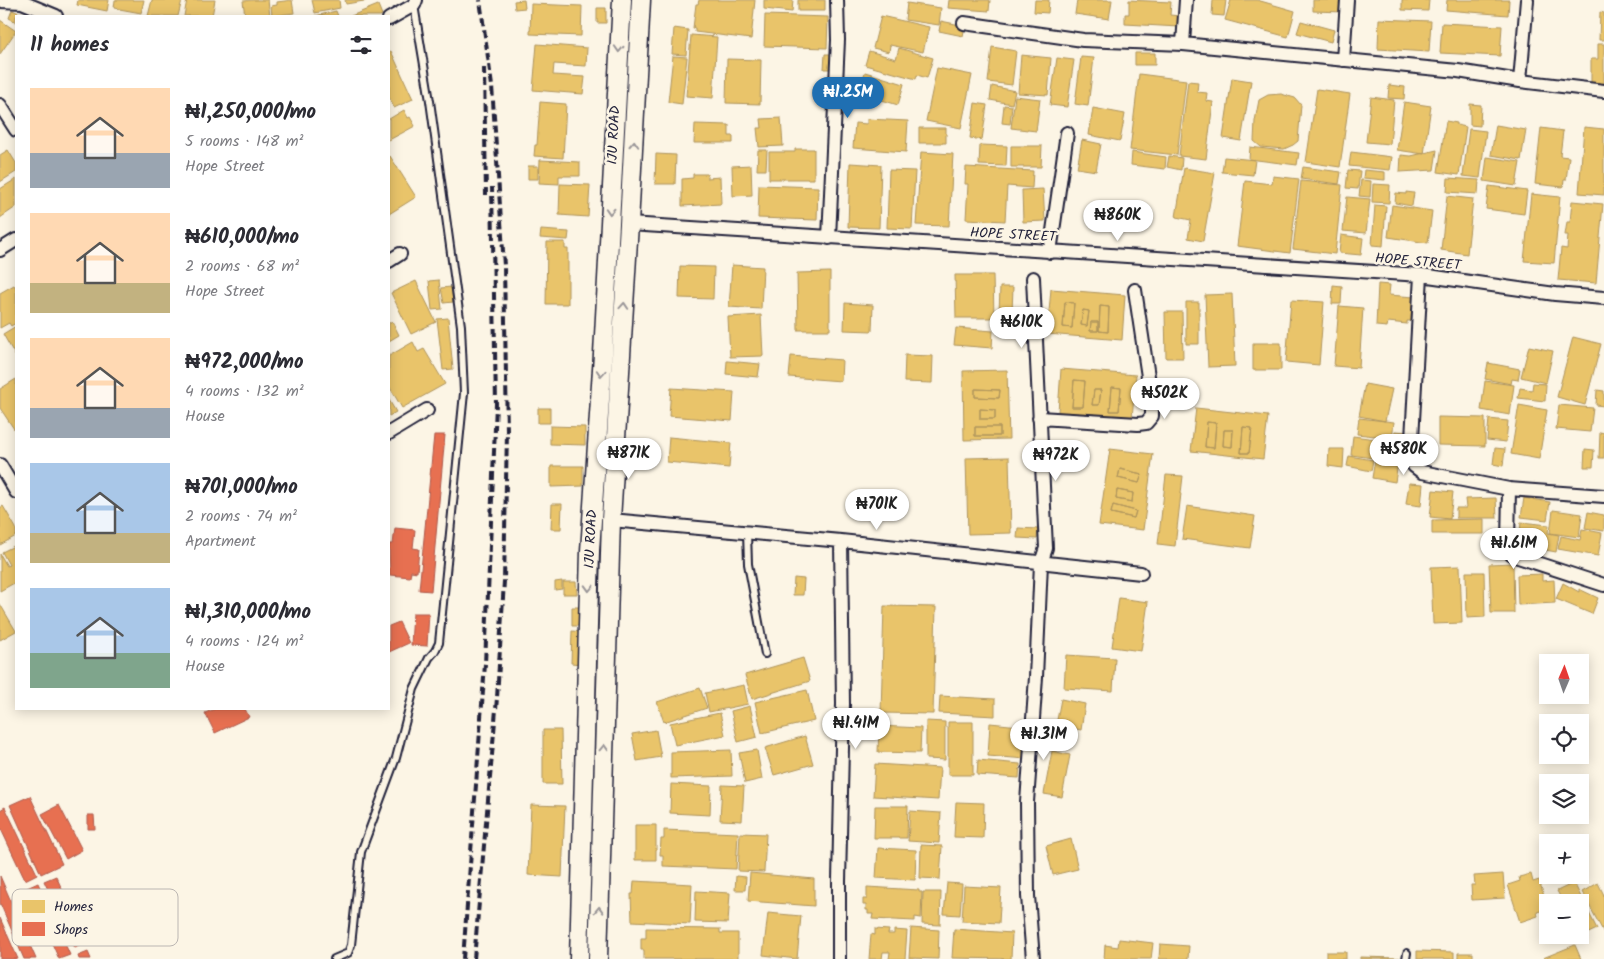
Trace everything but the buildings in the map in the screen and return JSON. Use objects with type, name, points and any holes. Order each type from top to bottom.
[{"type":"main road","name":"IJU ROAD","points":[[579,959],[590,551],[622,0]]},
{"type":"main road","name":"IJU ROAD","points":[[598,959],[611,520],[641,0]]},
{"type":"street","points":[[829,238],[838,40],[837,0]]},
{"type":"street","points":[[1183,44],[1186,0]]},
{"type":"street","points":[[1343,60],[1347,0]]},
{"type":"street","points":[[1520,82],[1526,0]]},
{"type":"street","points":[[0,1],[22,2],[54,15]]},
{"type":"street","points":[[390,18],[415,2]]},
{"type":"street","points":[[964,23],[1082,40],[1183,44],[1458,71],[1520,82],[1604,91]]},
{"type":"street","points":[[0,105],[15,128]]},
{"type":"street","points":[[1050,252],[1067,133]]},
{"type":"street","name":"HOPE STREET","points":[[629,224],[1421,275],[1555,294],[1604,298]]},
{"type":"street","points":[[0,250],[15,241]]},
{"type":"street","points":[[390,260],[400,254]]},
{"type":"street","points":[[1421,275],[1411,457],[1414,466],[1422,472],[1509,489],[1604,496]]},
{"type":"street","points":[[1033,278],[1046,548],[1041,563],[1036,677],[1027,802],[1028,896],[1033,959]]},
{"type":"street","points":[[1039,418],[1138,424],[1146,423],[1152,416],[1152,403],[1135,290]]},
{"type":"street","points":[[390,432],[427,410]]},
{"type":"street","points":[[0,465],[15,490]]},
{"type":"street","points":[[1509,489],[1508,544],[1511,553],[1518,557],[1604,584]]},
{"type":"street","points":[[611,520],[841,541],[1141,573]]},
{"type":"street","points":[[840,959],[839,881],[843,704],[841,541]]},
{"type":"lane","points":[[334,959],[348,953],[351,946],[361,852],[396,758],[414,689],[428,658],[435,651],[439,643],[464,393],[462,326],[415,2]]},
{"type":"lane","points":[[747,532],[748,564],[765,654]]},
{"type":"railway","points":[[474,959],[497,698],[504,581],[507,432],[504,266],[492,86],[480,0]]},
{"type":"railway","points":[[484,68],[486,195]]},
{"type":"railway","points":[[463,959],[485,664],[496,404],[492,187]]}]
